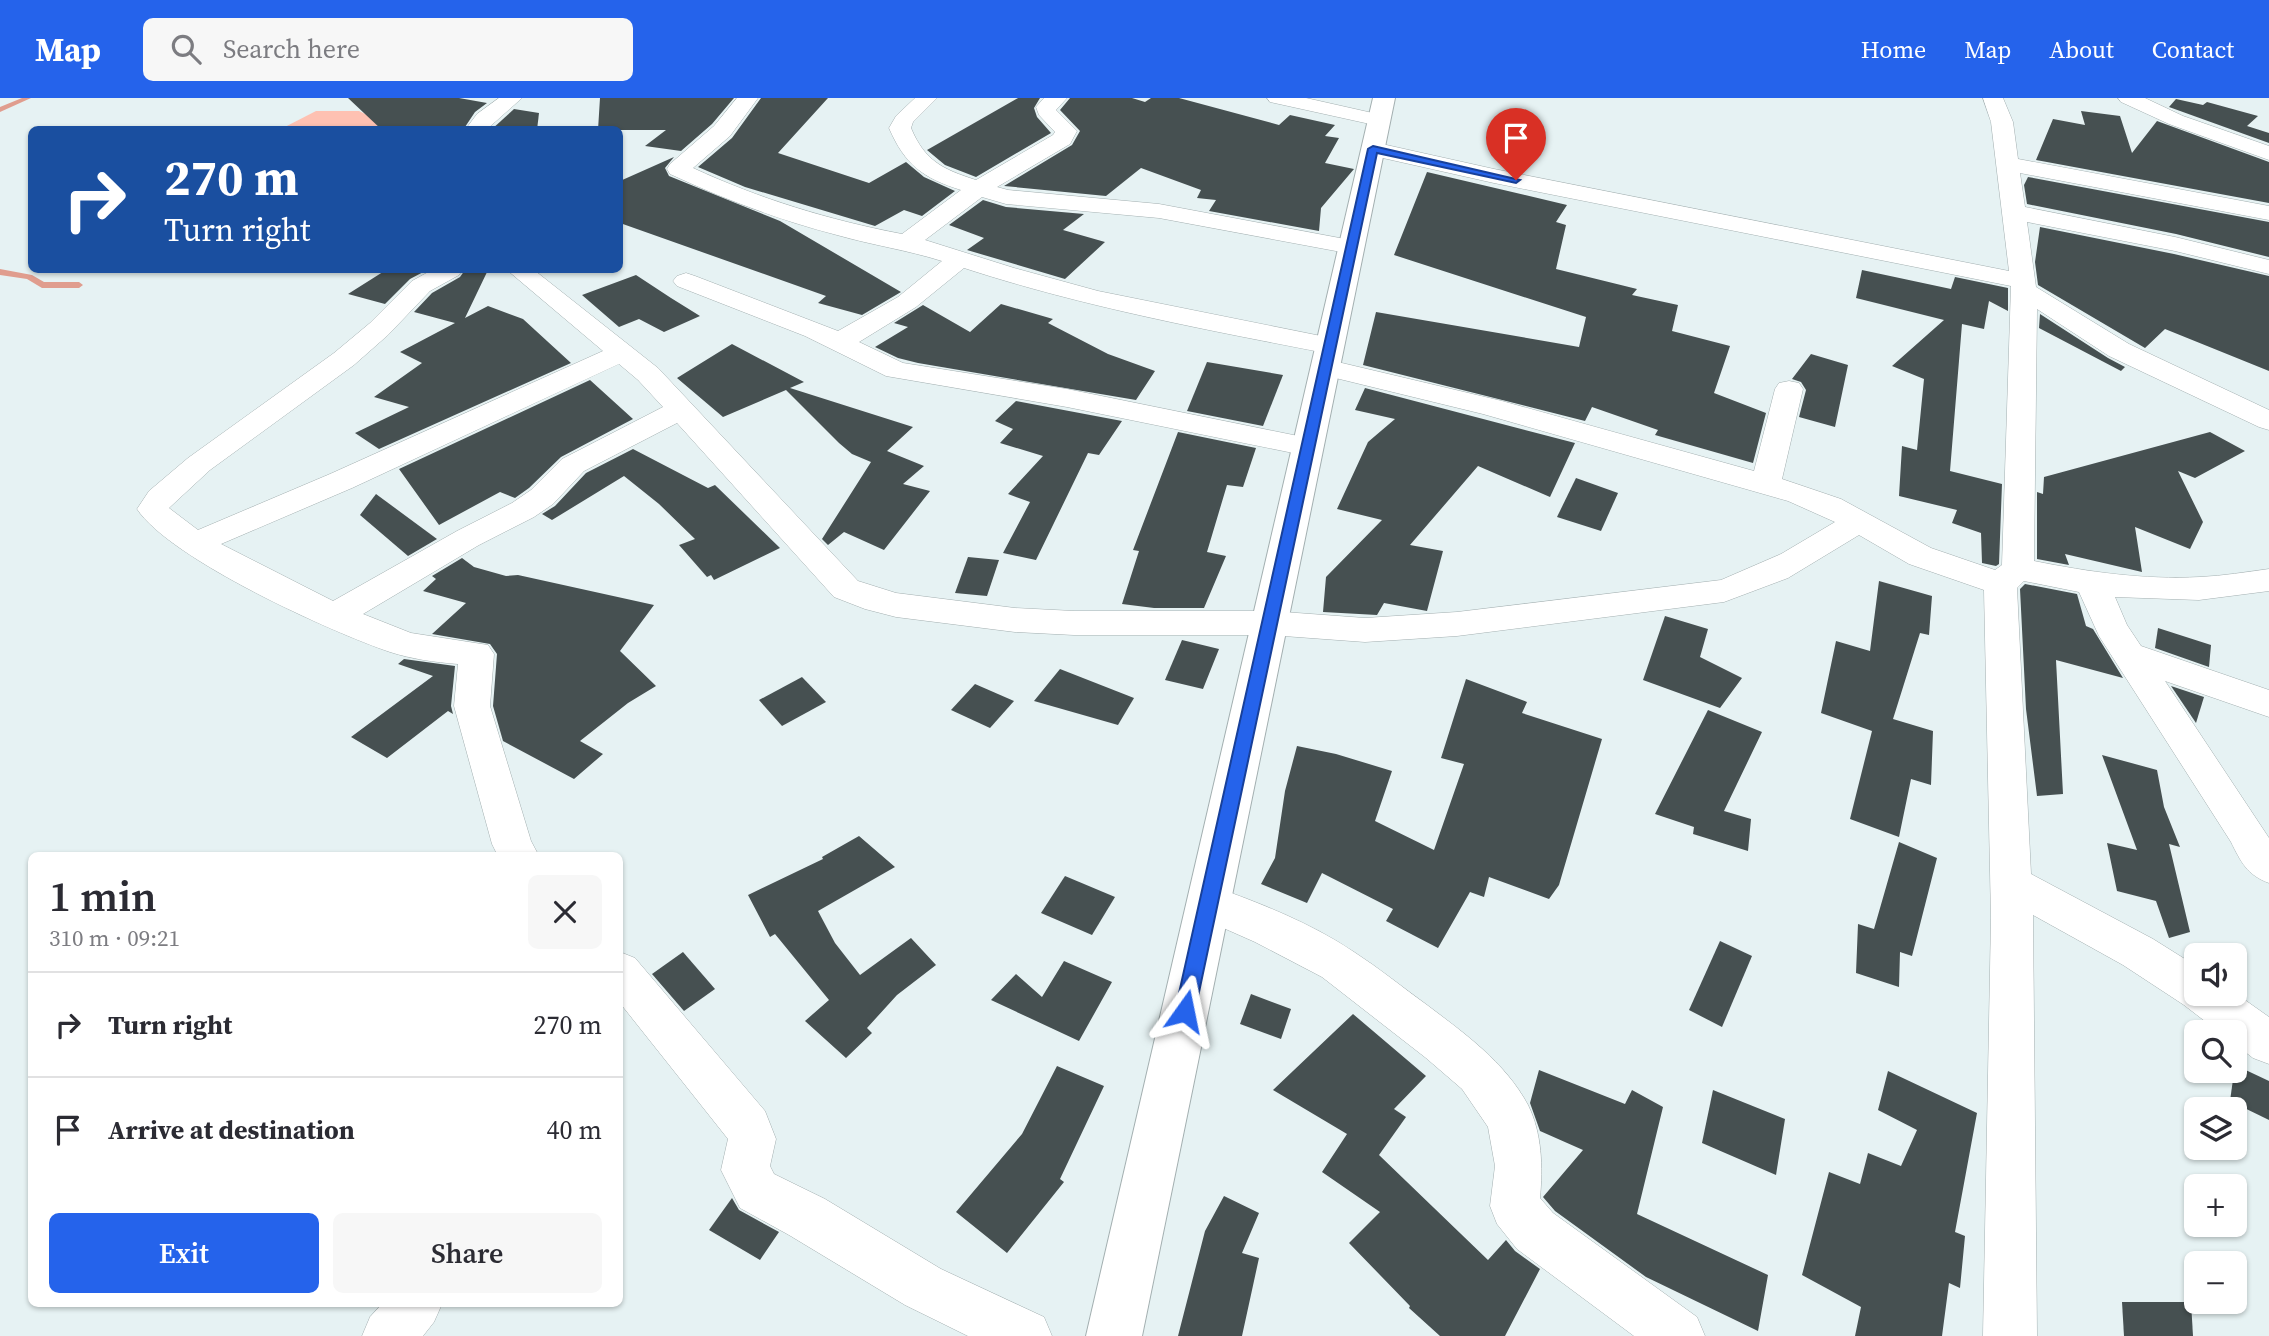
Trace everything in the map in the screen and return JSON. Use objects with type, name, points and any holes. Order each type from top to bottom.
[{"type":"street","points":[[478,126],[484,118],[512,98]]},
{"type":"street","points":[[748,98],[722,131],[677,169],[740,198],[844,230],[907,242],[1088,295],[1328,357],[1492,407],[1766,484],[1814,499],[1920,556],[2009,577],[2190,589],[2269,580]]},
{"type":"street","points":[[927,98],[903,120],[900,128],[910,150],[918,160],[935,171],[979,188],[1006,197],[1179,214],[1352,247]]},
{"type":"street","points":[[907,242],[979,188],[1053,146],[1066,135],[1066,131],[1046,111],[1046,107],[1057,98]]},
{"type":"street","points":[[1277,98],[1379,122],[1493,176],[2023,285],[2119,350],[2269,421]]},
{"type":"street","points":[[1993,98],[2002,122],[2023,285],[2009,577],[2009,882],[2012,918],[2010,1336]]},
{"type":"street","points":[[2129,98],[2176,120],[2269,153]]},
{"type":"street","points":[[2176,120],[2196,104]]},
{"type":"street","points":[[1114,1336],[1379,122]]},
{"type":"street","points":[[2007,164],[2269,213]]},
{"type":"street","points":[[2013,212],[2175,244],[2269,267]]},
{"type":"street","points":[[841,341],[906,302],[960,259]]},
{"type":"street","points":[[445,273],[422,286],[344,359],[209,456],[160,498],[153,509],[157,517],[194,543],[333,616],[404,644],[476,654],[472,706],[512,844],[517,852]]},
{"type":"street","points":[[523,273],[648,374],[735,465],[846,589],[877,601],[1015,620],[1074,623],[1270,623],[1378,629],[1457,624],[1724,591],[1763,578],[1827,542],[1856,522]]},
{"type":"street","points":[[687,281],[841,341],[897,370],[1067,398],[1308,447]]},
{"type":"street","points":[[194,543],[341,481],[622,352]]},
{"type":"street","points":[[1766,484],[1789,389]]},
{"type":"street","points":[[333,616],[468,538],[523,510],[542,497],[573,465],[680,410]]},
{"type":"street","points":[[2092,582],[2111,628],[2245,831],[2259,857],[2269,866]]},
{"type":"street","points":[[2129,655],[2269,704]]},
{"type":"street","points":[[2009,882],[2138,952],[2184,982]]},
{"type":"street","points":[[1209,903],[1270,929],[1337,964],[1442,1043],[1478,1074],[1510,1119],[1519,1166],[1515,1206],[1535,1231],[1678,1336]]},
{"type":"street","points":[[623,975],[748,1127],[752,1139],[745,1170],[757,1191],[807,1217],[923,1287],[1025,1336]]},
{"type":"street","points":[[2218,1006],[2269,1043]]},
{"type":"street","points":[[389,1336],[413,1307]]},
{"type":"shaded area","points":[[316,111],[359,111],[390,126],[287,126]]},
{"type":"building","points":[[348,98],[459,98],[487,103],[475,112],[466,126],[378,126]]},
{"type":"building","points":[[600,98],[734,98],[712,124],[681,151],[645,146],[666,130],[623,130],[623,126],[598,126]]},
{"type":"building","points":[[761,98],[828,98],[778,153],[869,183],[906,162],[924,177],[955,191],[922,216],[904,210],[875,226],[745,187],[698,167],[732,138]]},
{"type":"building","points":[[1018,98],[1040,98],[1034,108],[1037,117],[1051,133],[976,177],[945,165],[927,150]]},
{"type":"building","points":[[1070,98],[1132,98],[1145,102],[1151,98],[1179,98],[1279,125],[1290,115],[1335,125],[1325,136],[1339,138],[1325,163],[1354,169],[1321,208],[1319,231],[1209,211],[1216,200],[1197,198],[1201,190],[1141,168],[1106,196],[1004,186],[1072,145],[1080,131],[1060,110]]},
{"type":"building","points":[[2176,99],[2203,105],[2207,102],[2258,116],[2247,126],[2269,133],[2269,143],[2169,107]]},
{"type":"building","points":[[514,109],[539,113],[537,126],[495,126]]},
{"type":"building","points":[[2081,111],[2120,116],[2132,153],[2157,121],[2269,162],[2269,203],[2036,160],[2053,119],[2085,125]]},
{"type":"building","points":[[674,157],[665,168],[669,176],[780,221],[901,292],[862,315],[818,303],[826,296],[623,224],[623,180]]},
{"type":"building","points":[[1427,172],[1567,205],[1556,222],[1566,225],[1556,269],[1637,289],[1632,295],[1678,305],[1672,331],[1730,346],[1714,393],[1766,413],[1753,463],[1655,435],[1658,430],[1592,407],[1585,421],[1363,365],[1376,312],[1579,347],[1586,317],[1394,255]]},
{"type":"building","points":[[2028,177],[2269,222],[2269,257],[2176,234],[2027,204],[2024,185]]},
{"type":"building","points":[[983,200],[1006,207],[1084,214],[1063,230],[1105,242],[1065,279],[967,250],[984,238],[949,225]]},
{"type":"building","points":[[2040,227],[2269,276],[2269,371],[2165,329],[2145,348],[2038,285],[2035,262]]},
{"type":"building","points":[[1862,270],[1951,289],[1955,277],[2008,288],[2008,311],[1989,301],[1984,329],[1962,324],[1950,471],[2002,484],[1999,564],[1996,566],[1982,563],[1981,533],[1952,523],[1957,510],[1899,496],[1902,446],[1917,450],[1924,379],[1892,366],[1944,320],[1856,298]]},
{"type":"building","points":[[381,273],[421,273],[410,279],[385,304],[348,294]]},
{"type":"building","points":[[463,273],[487,273],[465,318],[488,306],[523,319],[571,363],[379,449],[355,433],[409,407],[374,397],[422,363],[400,352],[455,323],[414,312],[432,293]]},
{"type":"building","points":[[636,275],[700,316],[664,332],[639,319],[619,327],[582,295]]},
{"type":"building","points":[[1001,304],[1053,319],[1048,323],[1108,354],[1155,371],[1136,400],[918,363],[898,358],[875,347],[908,327],[894,323],[923,305],[970,332]]},
{"type":"building","points":[[2040,314],[2125,367],[2121,371],[2039,328]]},
{"type":"building","points":[[732,344],[804,382],[790,388],[913,427],[887,451],[924,466],[903,484],[930,491],[884,550],[844,532],[828,545],[822,539],[871,462],[852,454],[839,443],[786,390],[723,417],[677,378]]},
{"type":"building","points":[[1811,354],[1848,365],[1835,427],[1799,417],[1806,390],[1801,382],[1792,379]]},
{"type":"building","points":[[1207,362],[1283,375],[1263,426],[1187,411]]},
{"type":"building","points":[[590,380],[633,419],[561,457],[515,498],[500,492],[439,525],[399,469]]},
{"type":"building","points":[[1365,388],[1575,443],[1550,497],[1478,466],[1410,545],[1443,551],[1427,611],[1384,603],[1377,615],[1323,612],[1326,577],[1382,520],[1337,509],[1368,442],[1395,419],[1355,410]]},
{"type":"building","points":[[1016,401],[1122,421],[1099,455],[1088,453],[1036,560],[1003,553],[1030,502],[1008,494],[1043,456],[1000,443],[1013,429],[995,421]]},
{"type":"building","points":[[1178,432],[1256,448],[1243,487],[1227,485],[1207,552],[1226,556],[1204,608],[1154,608],[1122,604],[1139,551],[1133,550]]},
{"type":"building","points":[[2210,432],[2245,451],[2195,478],[2178,471],[2203,522],[2190,549],[2135,527],[2142,572],[2065,554],[2069,565],[2037,559],[2037,492],[2043,494],[2044,477]]},
{"type":"building","points":[[633,449],[708,488],[715,485],[780,548],[714,580],[711,575],[707,577],[679,545],[695,539],[659,504],[624,476],[552,520],[542,514],[555,506],[586,473]]},
{"type":"building","points":[[1576,478],[1618,493],[1601,531],[1557,517]]},
{"type":"building","points":[[376,494],[437,539],[408,556],[360,515]]},
{"type":"building","points":[[968,557],[999,560],[987,596],[955,593]]},
{"type":"building","points":[[462,558],[474,567],[506,576],[518,575],[654,605],[620,651],[656,686],[628,703],[580,741],[603,754],[574,779],[503,741],[493,706],[497,654],[490,644],[432,634],[466,603],[423,591],[436,579],[432,576]]},
{"type":"building","points":[[1879,581],[1932,596],[1929,635],[1920,633],[1893,719],[1933,731],[1931,785],[1911,779],[1899,837],[1850,819],[1872,731],[1821,713],[1836,641],[1870,651]]},
{"type":"building","points":[[2025,584],[2077,594],[2086,626],[2093,629],[2123,678],[2056,660],[2063,794],[2037,796],[2026,709],[2020,589]]},
{"type":"building","points":[[1665,616],[1708,629],[1700,657],[1742,678],[1720,708],[1643,680]]},
{"type":"building","points":[[2158,628],[2211,645],[2209,667],[2155,648]]},
{"type":"building","points":[[1182,640],[1219,649],[1203,689],[1165,680]]},
{"type":"building","points":[[404,659],[455,666],[451,706],[453,714],[448,711],[387,758],[351,737],[433,676],[398,664]]},
{"type":"building","points":[[1060,669],[1134,698],[1118,725],[1034,701]]},
{"type":"building","points":[[802,677],[826,702],[782,726],[759,700]]},
{"type":"building","points":[[1466,679],[1527,702],[1522,713],[1602,739],[1559,885],[1549,899],[1489,877],[1484,897],[1470,892],[1438,948],[1386,921],[1393,909],[1322,873],[1307,903],[1261,884],[1275,858],[1285,791],[1297,746],[1336,754],[1392,771],[1375,821],[1434,850],[1464,764],[1441,758]]},
{"type":"building","points":[[975,684],[1014,701],[990,728],[951,710]]},
{"type":"building","points":[[2171,686],[2204,697],[2196,723]]},
{"type":"building","points":[[1708,710],[1762,732],[1724,811],[1751,819],[1748,851],[1693,834],[1694,827],[1655,814]]},
{"type":"building","points":[[2102,755],[2157,770],[2164,807],[2180,847],[2169,844],[2190,932],[2169,938],[2156,901],[2117,891],[2107,843],[2137,850]]},
{"type":"building","points":[[859,836],[895,867],[818,911],[835,943],[860,975],[911,938],[936,965],[897,995],[867,1028],[872,1033],[846,1058],[805,1021],[829,1000],[775,934],[770,937],[748,895],[823,859],[822,857]]},
{"type":"building","points":[[1899,842],[1937,858],[1912,956],[1900,952],[1899,987],[1856,973],[1858,924],[1874,929]]},
{"type":"building","points":[[1065,876],[1115,897],[1092,935],[1041,913]]},
{"type":"building","points":[[1720,941],[1752,956],[1722,1027],[1689,1010]]},
{"type":"building","points":[[683,952],[715,989],[684,1011],[652,974]]},
{"type":"building","points":[[1064,961],[1112,982],[1079,1041],[991,1000],[1016,974],[1042,997]]},
{"type":"building","points":[[1251,994],[1291,1009],[1281,1039],[1240,1024]]},
{"type":"building","points":[[1353,1014],[1426,1076],[1394,1109],[1406,1117],[1379,1155],[1488,1260],[1506,1240],[1515,1251],[1540,1269],[1505,1336],[1440,1336],[1409,1308],[1349,1243],[1380,1212],[1322,1172],[1347,1134],[1273,1090]]},
{"type":"building","points":[[1057,1066],[1104,1086],[1060,1179],[1064,1182],[1007,1253],[956,1212],[1022,1134]]},
{"type":"building","points":[[1539,1070],[1625,1104],[1632,1090],[1663,1107],[1637,1214],[1768,1275],[1758,1331],[1646,1277],[1555,1211],[1543,1197],[1583,1150],[1540,1131],[1530,1103]]},
{"type":"building","points":[[1888,1071],[1977,1113],[1955,1232],[1965,1236],[1960,1288],[1949,1283],[1942,1336],[1855,1336],[1861,1307],[1802,1275],[1829,1172],[1860,1184],[1868,1153],[1901,1166],[1917,1130],[1878,1110]]},
{"type":"building","points":[[2247,1071],[2269,1081],[2269,1120],[2247,1109],[2247,1097],[2231,1097],[2232,1083],[2247,1083]]},
{"type":"building","points":[[1713,1090],[1785,1119],[1776,1175],[1702,1143]]},
{"type":"building","points":[[1224,1196],[1259,1213],[1242,1253],[1259,1258],[1242,1336],[1178,1336],[1205,1231]]},
{"type":"building","points":[[732,1198],[739,1210],[779,1232],[760,1260],[709,1230]]},
{"type":"building","points":[[2122,1302],[2184,1302],[2184,1314],[2192,1314],[2193,1336],[2124,1336]]},
{"type":"waterway","points":[[0,110],[28,98]]},
{"type":"waterway","points":[[0,272],[29,277],[42,285],[79,285]]},
{"type":"route","points":[[1185,1011],[1373,149],[1516,180]]}]
